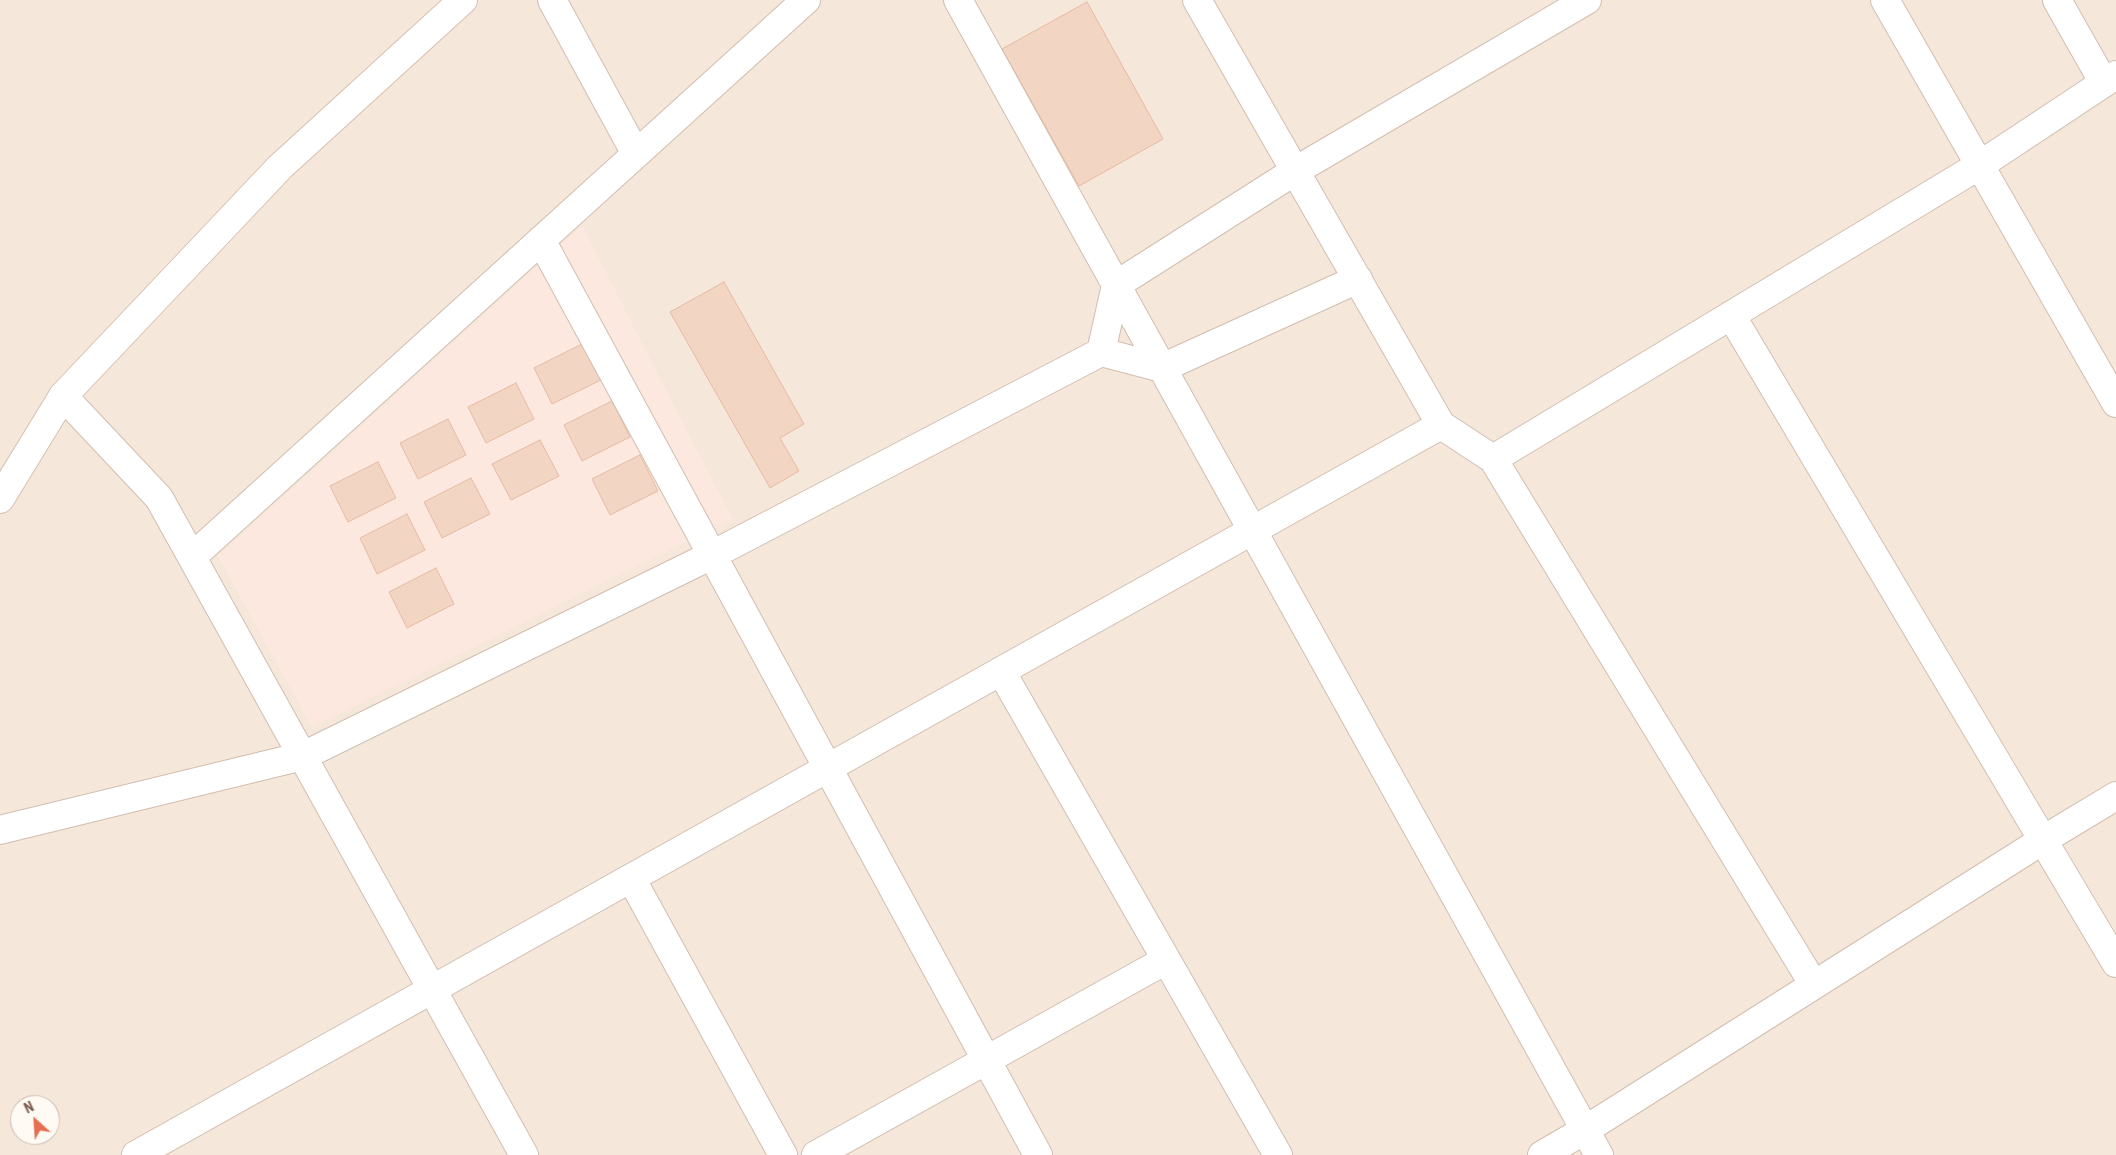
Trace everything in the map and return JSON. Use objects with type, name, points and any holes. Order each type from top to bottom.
[{"type":"street","points":[[0,499],[63,396],[280,167],[463,0]]},
{"type":"street","points":[[552,0],[636,154]]},
{"type":"street","points":[[192,557],[806,0]]},
{"type":"street","points":[[958,0],[1599,1155]]},
{"type":"street","points":[[1197,0],[1441,425],[1493,459],[1814,985]]},
{"type":"street","points":[[1101,352],[1116,285],[1295,171],[1587,0]]},
{"type":"street","points":[[1885,0],[2116,403]]},
{"type":"street","points":[[1493,459],[1980,165],[2110,79],[2057,0]]},
{"type":"street","points":[[541,240],[1038,1155]]},
{"type":"street","points":[[0,830],[303,756],[712,555],[1101,352],[1162,368],[1358,279]]},
{"type":"street","points":[[1731,315],[2116,964]]},
{"type":"street","points":[[63,396],[159,498],[524,1155]]},
{"type":"street","points":[[136,1155],[1441,425]]},
{"type":"street","points":[[1001,671],[1278,1155]]},
{"type":"street","points":[[1542,1155],[1585,1130],[2043,840],[2116,796]]},
{"type":"street","points":[[631,878],[784,1155]]},
{"type":"street","points":[[816,1155],[1166,960]]},
{"type":"shaded area","points":[[0,0],[2116,0],[2116,1155],[0,1155]]},
{"type":"shaded area","points":[[582,226],[732,519],[312,727],[218,556]]},
{"type":"building","points":[[1087,2],[1163,139],[1079,186],[1002,49]]},
{"type":"building","points":[[724,282],[804,424],[780,438],[799,471],[770,488],[670,312]]},
{"type":"building","points":[[582,344],[601,380],[552,404],[534,368]]},
{"type":"building","points":[[516,383],[534,419],[486,443],[468,407]]},
{"type":"building","points":[[612,401],[630,437],[582,461],[564,425]]},
{"type":"building","points":[[448,419],[466,455],[418,479],[400,443]]},
{"type":"building","points":[[540,440],[559,476],[511,500],[492,464]]},
{"type":"building","points":[[640,455],[658,491],[610,515],[592,479]]},
{"type":"building","points":[[378,462],[396,498],[348,522],[330,486]]},
{"type":"building","points":[[471,478],[490,514],[442,538],[424,502]]},
{"type":"building","points":[[407,514],[425,550],[377,574],[360,538]]},
{"type":"building","points":[[436,568],[454,604],[407,628],[389,592]]}]
